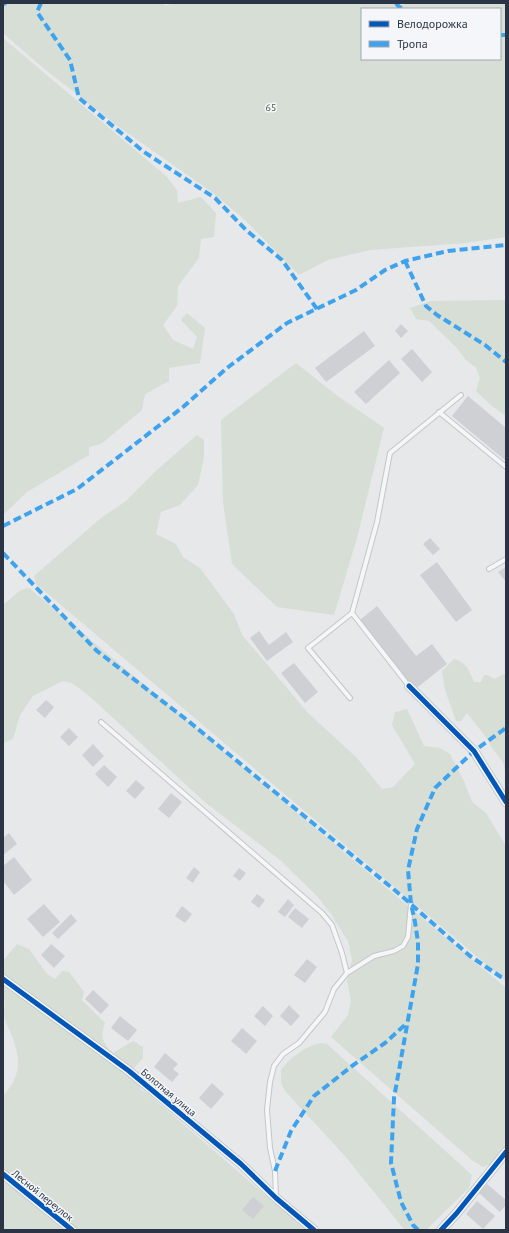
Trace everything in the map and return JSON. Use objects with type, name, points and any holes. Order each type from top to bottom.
[{"type":"street","points":[[409,686],[474,751],[506,802]]},
{"type":"street","name":"Болотная улица","points":[[3,979],[129,1071],[241,1164],[276,1198],[314,1230]]},
{"type":"street","points":[[441,1230],[456,1214],[506,1152]]},
{"type":"street","name":"Лесной переулок","points":[[3,1174],[72,1230]]},
{"type":"lane","points":[[350,698],[308,648],[352,613],[377,522],[390,453],[461,395]]},
{"type":"lane","points":[[439,412],[506,467]]},
{"type":"lane","points":[[489,569],[506,559]]},
{"type":"lane","points":[[352,613],[409,686]]},
{"type":"lane","points":[[101,722],[322,913],[332,925],[347,973]]},
{"type":"lane","points":[[276,1198],[275,1171],[270,1148],[267,1110],[270,1082],[274,1066],[283,1054],[299,1043],[325,1012],[334,990],[347,973],[374,956],[394,951],[403,946],[408,937],[411,904]]},
{"type":"green space","name":"65","points":[[3,3],[164,3],[165,6],[173,3],[506,3],[506,237],[466,243],[370,250],[328,260],[299,275],[245,220],[213,193],[119,127],[42,67],[3,33]]},
{"type":"green space","points":[[3,38],[166,176],[177,190],[178,203],[201,197],[216,213],[214,237],[201,239],[199,258],[178,286],[177,306],[163,325],[173,340],[193,349],[197,337],[181,320],[187,313],[205,328],[200,363],[169,368],[169,381],[145,394],[142,410],[101,444],[89,447],[89,455],[27,492],[3,515]]},
{"type":"green space","points":[[506,300],[506,416],[492,406],[476,391],[480,378],[476,368],[466,360],[456,347],[429,321],[416,319],[410,308],[431,301]]},
{"type":"green space","points":[[296,363],[335,394],[384,428],[357,538],[334,615],[277,607],[232,564],[223,503],[221,420]]},
{"type":"green space","points":[[197,435],[204,440],[204,458],[198,485],[180,505],[161,512],[156,534],[176,544],[183,557],[200,568],[234,614],[242,635],[307,712],[357,758],[382,789],[393,787],[415,764],[392,725],[395,712],[407,709],[424,746],[440,748],[450,754],[464,781],[472,802],[486,813],[506,846],[506,981],[36,584],[34,576],[101,518],[126,501],[158,469]]},
{"type":"green space","points":[[29,588],[506,988],[506,1147],[493,1163],[483,1167],[473,1161],[331,1037],[348,1015],[351,1001],[347,980],[352,960],[348,941],[331,914],[316,895],[280,860],[206,803],[88,695],[72,683],[63,681],[33,696],[20,715],[13,739],[3,743],[3,605],[21,590]]},
{"type":"green space","points":[[454,659],[465,665],[474,682],[481,682],[484,675],[488,675],[494,679],[506,673],[506,776],[503,762],[467,713],[461,721],[456,721],[445,690],[442,671]]},
{"type":"green space","points":[[17,944],[29,949],[47,974],[55,979],[62,971],[69,972],[84,992],[82,1000],[105,1023],[102,1036],[104,1042],[113,1053],[133,1041],[143,1047],[143,1058],[133,1069],[141,1090],[147,1093],[306,1230],[76,1230],[3,1170],[3,1096],[14,1081],[17,1074],[18,1059],[17,1051],[4,1016],[5,1003],[3,996],[3,961]]},
{"type":"green space","points":[[321,1043],[327,1044],[472,1175],[469,1188],[426,1230],[406,1230],[403,1228],[345,1156],[285,1091],[281,1083],[281,1070],[298,1053]]},
{"type":"green space","points":[[3,1180],[64,1230],[3,1230]]},
{"type":"building","points":[[401,324],[408,331],[401,338],[395,331]]},
{"type":"building","points":[[364,331],[375,346],[326,382],[315,368]]},
{"type":"building","points":[[412,349],[432,372],[422,382],[401,359]]},
{"type":"building","points":[[389,360],[400,373],[366,404],[354,392]]},
{"type":"building","points":[[468,396],[506,428],[506,461],[452,416]]},
{"type":"building","points":[[430,538],[440,549],[433,555],[423,544]]},
{"type":"building","points":[[437,562],[472,610],[456,622],[420,575]]},
{"type":"building","points":[[506,567],[506,582],[498,572]]},
{"type":"building","points":[[377,606],[416,656],[432,644],[447,664],[414,690],[360,620]]},
{"type":"building","points":[[259,631],[269,645],[286,632],[293,642],[267,661],[250,638]]},
{"type":"building","points":[[294,663],[318,692],[305,703],[281,673]]},
{"type":"building","points":[[46,700],[54,707],[45,718],[36,710]]},
{"type":"building","points":[[69,728],[78,737],[69,746],[60,737]]},
{"type":"building","points":[[93,744],[104,756],[93,767],[82,755]]},
{"type":"building","points":[[104,765],[117,777],[108,787],[95,774]]},
{"type":"building","points":[[136,780],[145,788],[135,799],[126,791]]},
{"type":"building","points":[[171,793],[182,802],[169,818],[158,809]]},
{"type":"building","points":[[9,833],[17,844],[3,855],[3,838]]},
{"type":"building","points":[[14,857],[32,880],[14,895],[3,881],[3,866]]},
{"type":"building","points":[[194,867],[200,872],[193,883],[186,878]]},
{"type":"building","points":[[239,868],[246,873],[240,881],[233,876]]},
{"type":"building","points":[[257,894],[265,900],[259,908],[251,902]]},
{"type":"building","points":[[288,899],[294,905],[285,917],[278,912]]},
{"type":"building","points":[[44,904],[60,922],[43,937],[27,919]]},
{"type":"building","points":[[182,906],[192,914],[185,923],[175,916]]},
{"type":"building","points":[[295,908],[309,919],[302,928],[288,917]]},
{"type":"building","points":[[71,914],[77,921],[58,939],[52,933]]},
{"type":"building","points":[[51,944],[65,956],[54,968],[41,955]]},
{"type":"building","points":[[307,959],[317,967],[305,983],[294,975]]},
{"type":"building","points":[[93,990],[109,1005],[101,1014],[85,999]]},
{"type":"building","points":[[289,1005],[300,1016],[291,1026],[280,1016]]},
{"type":"building","points":[[263,1006],[273,1016],[265,1026],[254,1016]]},
{"type":"building","points":[[120,1016],[137,1030],[128,1041],[111,1028]]},
{"type":"building","points":[[242,1028],[257,1041],[246,1054],[231,1041]]},
{"type":"building","points":[[165,1053],[178,1064],[173,1069],[179,1074],[172,1082],[154,1067]]},
{"type":"building","points":[[212,1083],[224,1094],[211,1109],[199,1098]]},
{"type":"building","points":[[487,1184],[506,1200],[506,1205],[500,1212],[479,1193]]},
{"type":"building","points":[[253,1197],[264,1206],[253,1219],[242,1210]]},
{"type":"building","points":[[477,1201],[495,1216],[483,1229],[466,1214]]},
{"type":"marked path","points":[[41,3],[37,12],[70,60],[79,98],[144,152],[215,198],[246,230],[282,260],[317,309]]},
{"type":"marked path","points":[[396,3],[402,8]]},
{"type":"marked path","points":[[501,35],[506,35]]},
{"type":"marked path","points":[[3,526],[77,489],[183,407],[227,368],[287,323],[356,290],[385,270],[405,261],[448,251],[506,245]]},
{"type":"marked path","points":[[405,261],[426,306],[437,315],[485,345],[506,362]]},
{"type":"marked path","points":[[3,553],[97,651],[187,720],[397,892],[470,956],[506,979]]},
{"type":"marked path","points":[[418,1230],[413,1225],[401,1202],[391,1163],[394,1098],[418,964],[418,942],[411,904],[408,870],[417,829],[435,788],[474,751],[506,728]]},
{"type":"marked path","points":[[275,1171],[291,1131],[314,1096],[352,1066],[385,1043],[407,1023]]},
{"type":"cycle path","points":[[409,686],[474,751],[506,802]]},
{"type":"cycle path","points":[[3,979],[129,1071],[241,1164],[276,1198],[314,1230]]},
{"type":"cycle path","points":[[441,1230],[456,1214],[506,1152]]},
{"type":"cycle path","points":[[3,1174],[72,1230]]}]
